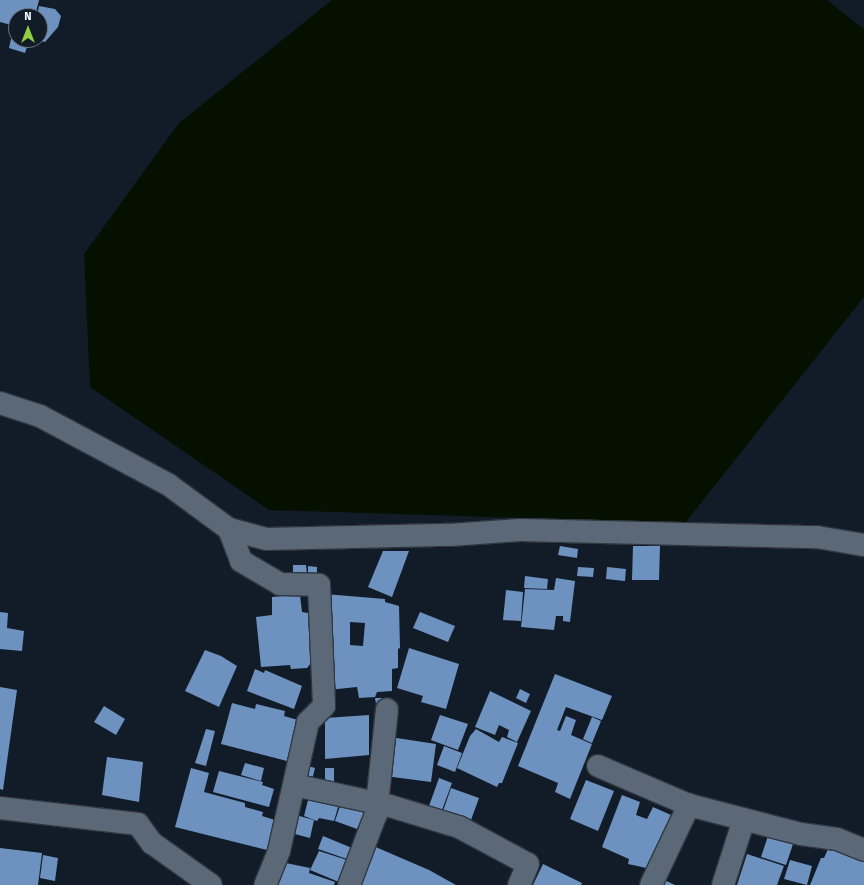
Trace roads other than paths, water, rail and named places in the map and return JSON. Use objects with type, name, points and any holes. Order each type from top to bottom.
[{"type":"street","points":[[0,403],[40,416],[169,485],[229,529],[267,539],[450,535],[520,530],[817,537],[864,544]]},
{"type":"street","points":[[229,529],[241,561],[280,584],[318,585],[324,706],[308,722],[279,851],[265,885]]},
{"type":"street","points":[[349,885],[378,804],[387,710]]},
{"type":"street","points":[[598,766],[689,805],[801,834],[837,839],[864,850]]},
{"type":"street","points":[[294,785],[378,804],[459,826],[528,864],[518,885]]},
{"type":"street","points":[[651,885],[689,805]]},
{"type":"street","points":[[0,808],[138,824],[152,842],[211,885]]},
{"type":"street","points":[[723,885],[744,819]]}]
